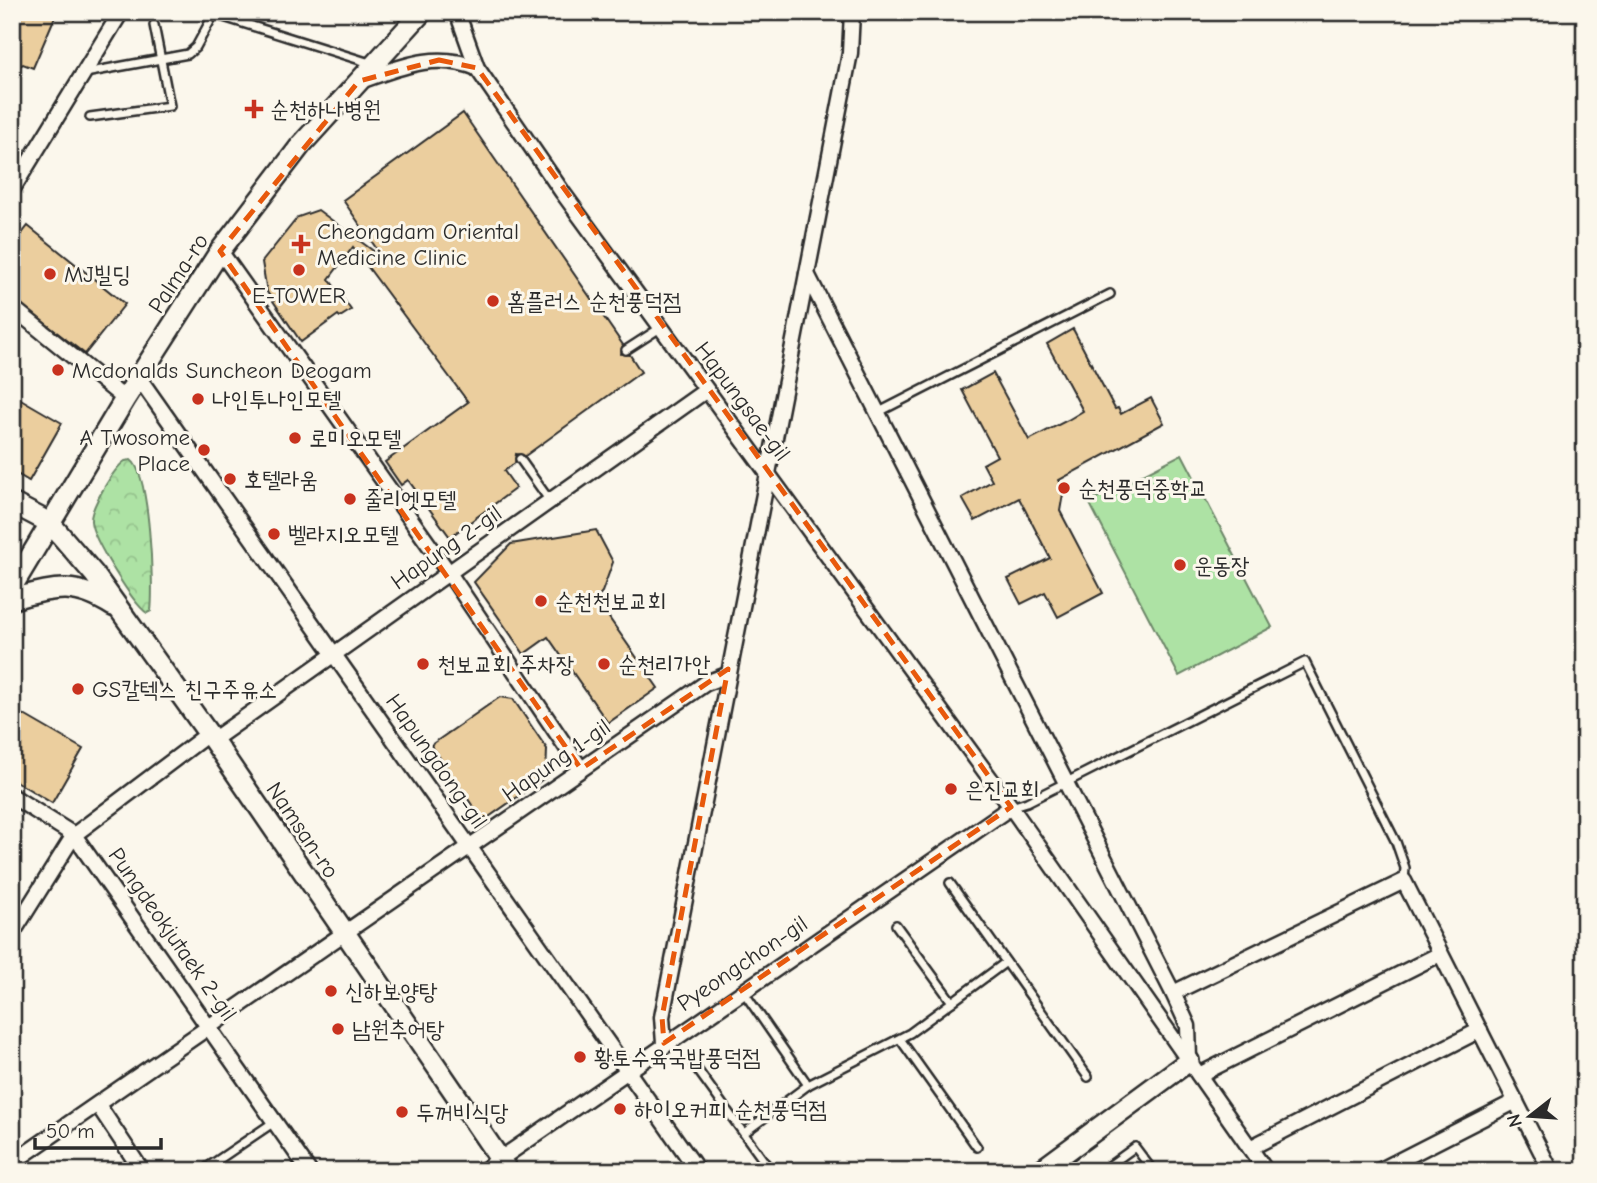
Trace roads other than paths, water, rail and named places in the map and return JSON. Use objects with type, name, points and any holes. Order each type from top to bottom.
[{"type":"street","points":[[12,190],[121,12]]},
{"type":"street","name":"Palma-ro","points":[[12,587],[125,399],[220,251],[302,145],[422,12]]},
{"type":"street","name":"Hapungsae-gil","points":[[457,12],[477,68],[705,391],[1011,807],[1194,1068]]},
{"type":"street","points":[[664,1043],[662,1017],[850,53],[852,12]]},
{"type":"street","points":[[359,81],[411,64],[439,60],[457,59],[477,68]]},
{"type":"street","points":[[220,251],[449,573],[581,769]]},
{"type":"street","points":[[807,274],[1173,993],[1188,1026],[1194,1068],[1266,1171]]},
{"type":"street","points":[[12,307],[125,399]]},
{"type":"street","name":"Hapungdong-gil","points":[[139,378],[698,1171]]},
{"type":"street","name":"Hapung 2-gil","points":[[74,835],[210,737],[335,655],[705,391]]},
{"type":"street","points":[[12,503],[50,523]]},
{"type":"street","name":"Namsan-ro","points":[[50,523],[123,612],[504,1165]]},
{"type":"street","points":[[12,599],[53,588],[83,590],[123,612]]},
{"type":"street","name":"Hapung 1-gil","points":[[12,1163],[706,683],[727,675]]},
{"type":"street","name":"Pungdeokjutaek 2-gil","points":[[12,796],[74,835],[309,1171]]},
{"type":"street","name":"Pyeongchon-gil","points":[[482,1171],[504,1165],[627,1069],[1011,807]]},
{"type":"street","points":[[12,934],[74,835]]},
{"type":"street","points":[[1173,993],[1404,881],[1551,1171]]},
{"type":"street","points":[[1040,1171],[1194,1068],[1440,954]]},
{"type":"street","points":[[1250,1147],[1480,1030]]},
{"type":"street","points":[[1378,1171],[1516,1101]]},
{"type":"street","points":[[97,1105],[142,1171]]},
{"type":"lane","points":[[85,73],[162,61],[188,54],[196,47],[214,15],[373,64]]},
{"type":"lane","points":[[90,117],[170,106],[154,25]]},
{"type":"lane","points":[[879,412],[1110,294]]},
{"type":"lane","points":[[626,350],[660,328]]},
{"type":"lane","points":[[520,459],[551,502]]},
{"type":"lane","points":[[1011,807],[1066,783],[1305,662],[1396,842],[1405,868],[1404,881]]},
{"type":"lane","points":[[950,883],[1088,1077]]},
{"type":"lane","points":[[897,925],[952,1002]]},
{"type":"lane","points":[[744,1133],[808,1085],[900,1039],[1006,962]]},
{"type":"lane","points":[[743,990],[808,1085]]},
{"type":"lane","points":[[900,1039],[977,1147]]},
{"type":"lane","points":[[694,1065],[771,1171]]},
{"type":"lane","points":[[202,1171],[274,1121]]},
{"type":"lane","points":[[1105,1170],[1135,1147],[1153,1171]]},
{"type":"place","name":"순천하나병원","points":[[254,109]]},
{"type":"place","name":"Cheongdam Oriental Medicine Clinic","points":[[301,244]]},
{"type":"place","name":"E-TOWER","points":[[299,270]]},
{"type":"place","name":"MJ빌딩","points":[[50,274]]},
{"type":"place","name":"홈플러스 순천풍덕점","points":[[493,301]]},
{"type":"place","name":"Mcdonalds Suncheon Deogam","points":[[58,370]]},
{"type":"place","name":"나인투나인모텔","points":[[198,399]]},
{"type":"place","name":"로미오모텔","points":[[295,438]]},
{"type":"place","name":"A Twosome Place","points":[[204,450]]},
{"type":"place","name":"호텔라움","points":[[230,479]]},
{"type":"place","name":"순천풍덕중학교","points":[[1064,488]]},
{"type":"place","name":"줄리엣모텔","points":[[350,499]]},
{"type":"place","name":"벨라지오모텔","points":[[274,534]]},
{"type":"place","name":"운동장","points":[[1180,565]]},
{"type":"place","name":"순천천보교회","points":[[541,601]]},
{"type":"place","name":"천보교회 주차장","points":[[423,664]]},
{"type":"place","name":"순천리가안","points":[[604,664]]},
{"type":"place","name":"GS칼텍스 친구주유소","points":[[78,689]]},
{"type":"place","name":"은진교회","points":[[951,789]]},
{"type":"place","name":"신하보양탕","points":[[331,991]]},
{"type":"place","name":"남원추어탕","points":[[338,1029]]},
{"type":"place","name":"황토수육국밥풍덕점","points":[[580,1057]]},
{"type":"place","name":"하이오커피 순천풍덕점","points":[[620,1109]]},
{"type":"place","name":"두꺼비식당","points":[[402,1112]]}]
